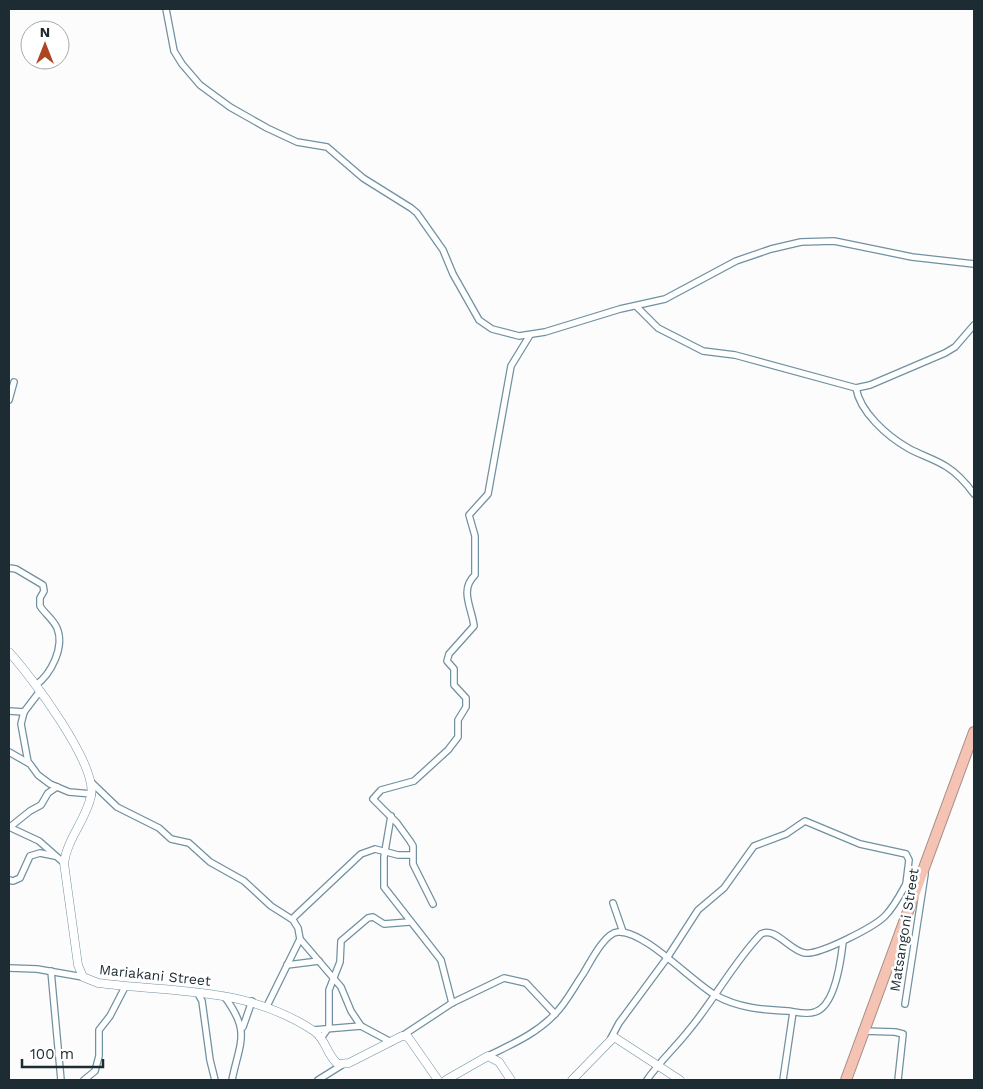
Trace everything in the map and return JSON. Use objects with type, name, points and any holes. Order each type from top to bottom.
[{"type":"highway","points":[[846,1080],[862,1031],[974,732]]},
{"type":"street","points":[[166,9],[174,51],[191,76],[200,85],[230,107],[267,128],[297,142],[327,146],[363,178],[417,213],[443,250],[453,274],[479,320],[492,329],[509,334],[530,335],[620,309],[638,307],[665,299],[736,262],[761,252],[801,242],[834,241],[912,257],[974,264]]},
{"type":"street","points":[[638,307],[658,328],[703,351],[735,355],[856,388],[870,385],[945,353],[955,347],[974,325]]},
{"type":"street","points":[[434,904],[417,876],[412,855],[413,846],[391,816],[373,800],[378,792],[414,781],[448,750],[458,736],[458,720],[466,707],[466,698],[454,685],[454,669],[448,663],[448,658],[460,639],[474,626],[467,600],[467,585],[475,576],[475,536],[469,515],[488,494],[510,366],[530,335]]},
{"type":"street","points":[[9,400],[14,382]]},
{"type":"street","points":[[856,388],[858,400],[870,416],[907,448],[946,466],[962,479],[974,494]]},
{"type":"street","points":[[9,568],[16,569],[42,585],[44,591],[40,598],[40,606],[53,620],[59,636],[59,646],[50,671],[24,712],[22,730],[28,762]]},
{"type":"street","name":"Mariakani Street","points":[[9,652],[38,688],[85,761],[91,782],[92,794],[64,863],[78,965],[83,977],[98,983],[223,995],[267,1006],[314,1030],[322,1038],[333,1060],[342,1065]]},
{"type":"street","points":[[9,711],[24,712]]},
{"type":"street","points":[[9,752],[28,762],[38,775],[56,787],[74,793],[92,794]]},
{"type":"street","points":[[91,782],[117,807],[159,828],[171,839],[189,843],[210,862],[244,881],[271,906],[292,919],[298,928],[300,939],[346,994],[350,1010],[361,1026],[391,1042]]},
{"type":"street","points":[[56,787],[48,793],[41,805],[9,827],[39,842],[64,863]]},
{"type":"street","points":[[391,816],[385,851],[384,887],[441,960],[452,1003]]},
{"type":"street","points":[[572,1080],[586,1068],[611,1038],[619,1023],[667,958],[698,910],[724,888],[754,846],[786,834],[803,821],[866,846],[906,854],[909,860],[906,884],[884,917],[843,942],[807,954],[794,950],[773,934],[765,932],[735,964],[716,995],[689,1030],[657,1064],[647,1080]]},
{"type":"street","points":[[292,919],[361,854],[375,849],[412,855]]},
{"type":"street","points":[[9,880],[17,881],[20,878],[27,860],[35,854],[56,856]]},
{"type":"street","name":"Matsangoni Street","points":[[905,1004],[927,860]]},
{"type":"street","points":[[906,884],[915,892]]},
{"type":"street","points":[[614,902],[623,932]]},
{"type":"street","points":[[322,1038],[328,1030],[329,990],[341,958],[339,943],[368,918],[375,917],[386,924],[410,922]]},
{"type":"street","points":[[446,1080],[531,1034],[556,1014],[613,933],[623,932],[653,946],[716,995],[737,1004],[760,1010],[810,1013],[824,1007],[831,994],[839,968],[843,942]]},
{"type":"street","points":[[267,1006],[300,939]]},
{"type":"street","points":[[287,965],[319,961]]},
{"type":"street","points":[[9,968],[51,971],[83,977]]},
{"type":"street","points":[[51,971],[61,1080]]},
{"type":"street","points":[[318,1080],[342,1065],[402,1036],[452,1003],[504,978],[526,983],[556,1014]]},
{"type":"street","points":[[84,1080],[95,1071],[99,1056],[100,1030],[110,1016],[125,986]]},
{"type":"street","points":[[197,992],[202,1001],[210,1060],[215,1080]]},
{"type":"street","points":[[223,995],[232,1006],[242,1028]]},
{"type":"street","points":[[232,1080],[241,1047],[242,1028],[252,1001]]},
{"type":"street","points":[[783,1080],[793,1012]]},
{"type":"street","points":[[314,1030],[361,1026]]},
{"type":"street","points":[[862,1031],[903,1034],[898,1080]]},
{"type":"street","points":[[402,1036],[412,1041],[438,1080]]},
{"type":"street","points":[[611,1038],[619,1039],[680,1080]]},
{"type":"street","points":[[488,1056],[499,1062],[511,1080]]}]
